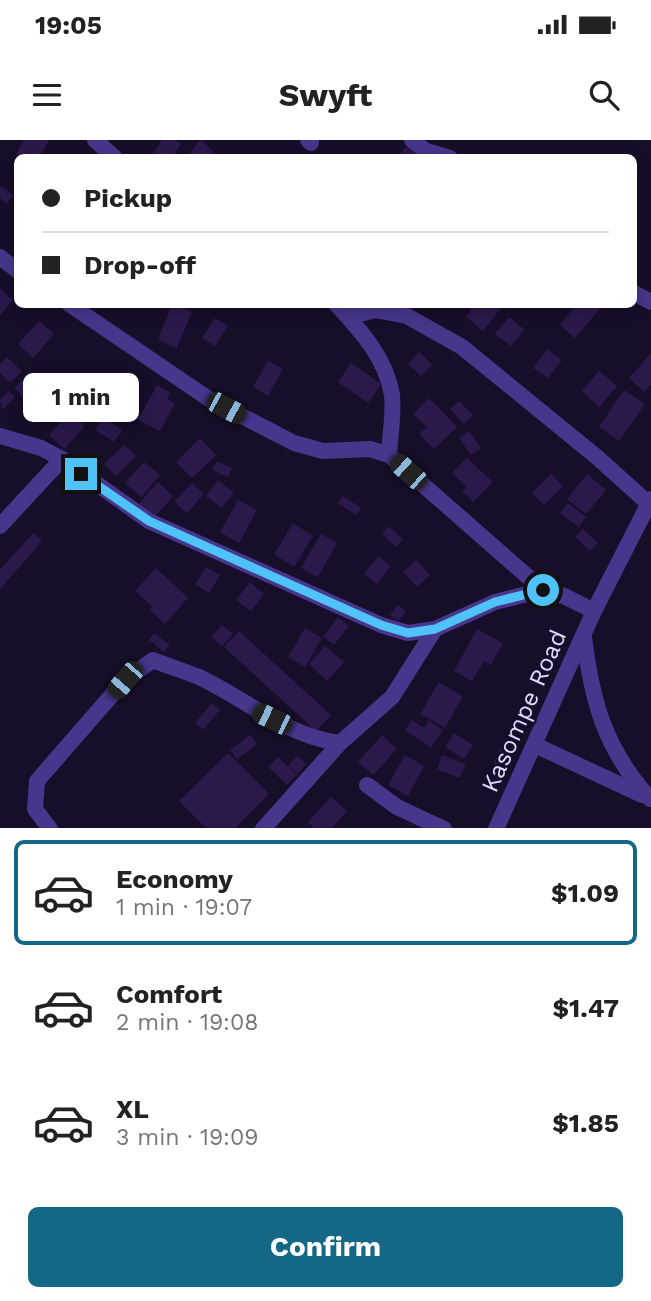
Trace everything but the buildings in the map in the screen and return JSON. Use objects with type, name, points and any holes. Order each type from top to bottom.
[{"type":"street","points":[[95,140],[111,154]]},
{"type":"street","points":[[412,140],[426,151],[436,154]]},
{"type":"street","points":[[0,257],[14,268]]},
{"type":"street","points":[[75,308],[209,399],[294,443],[323,451],[370,449],[389,455],[543,590],[564,596],[594,611]]},
{"type":"street","points":[[340,308],[369,342],[384,366],[392,397],[389,455]]},
{"type":"street","points":[[348,317],[375,310],[407,316],[462,346],[650,502]]},
{"type":"street","points":[[0,436],[41,448],[62,459],[149,521],[300,590],[381,625],[408,633],[435,629],[495,602],[543,590]]},
{"type":"street","points":[[0,526],[62,459]]},
{"type":"street","name":"Kasompe Road","points":[[496,828],[583,634],[650,502]]},
{"type":"street","points":[[263,828],[340,743],[392,697],[435,629]]},
{"type":"street","points":[[583,634],[590,675],[607,734],[632,779],[651,799]]},
{"type":"street","points":[[50,828],[35,809],[37,782],[125,680],[153,660],[200,678],[250,708],[316,740],[340,743]]},
{"type":"street","points":[[535,745],[651,799]]},
{"type":"street","points":[[367,785],[397,807],[444,828]]},
{"type":"route","points":[[81,474],[149,521],[300,590],[381,625],[408,633],[435,629],[495,602],[543,590]]}]
